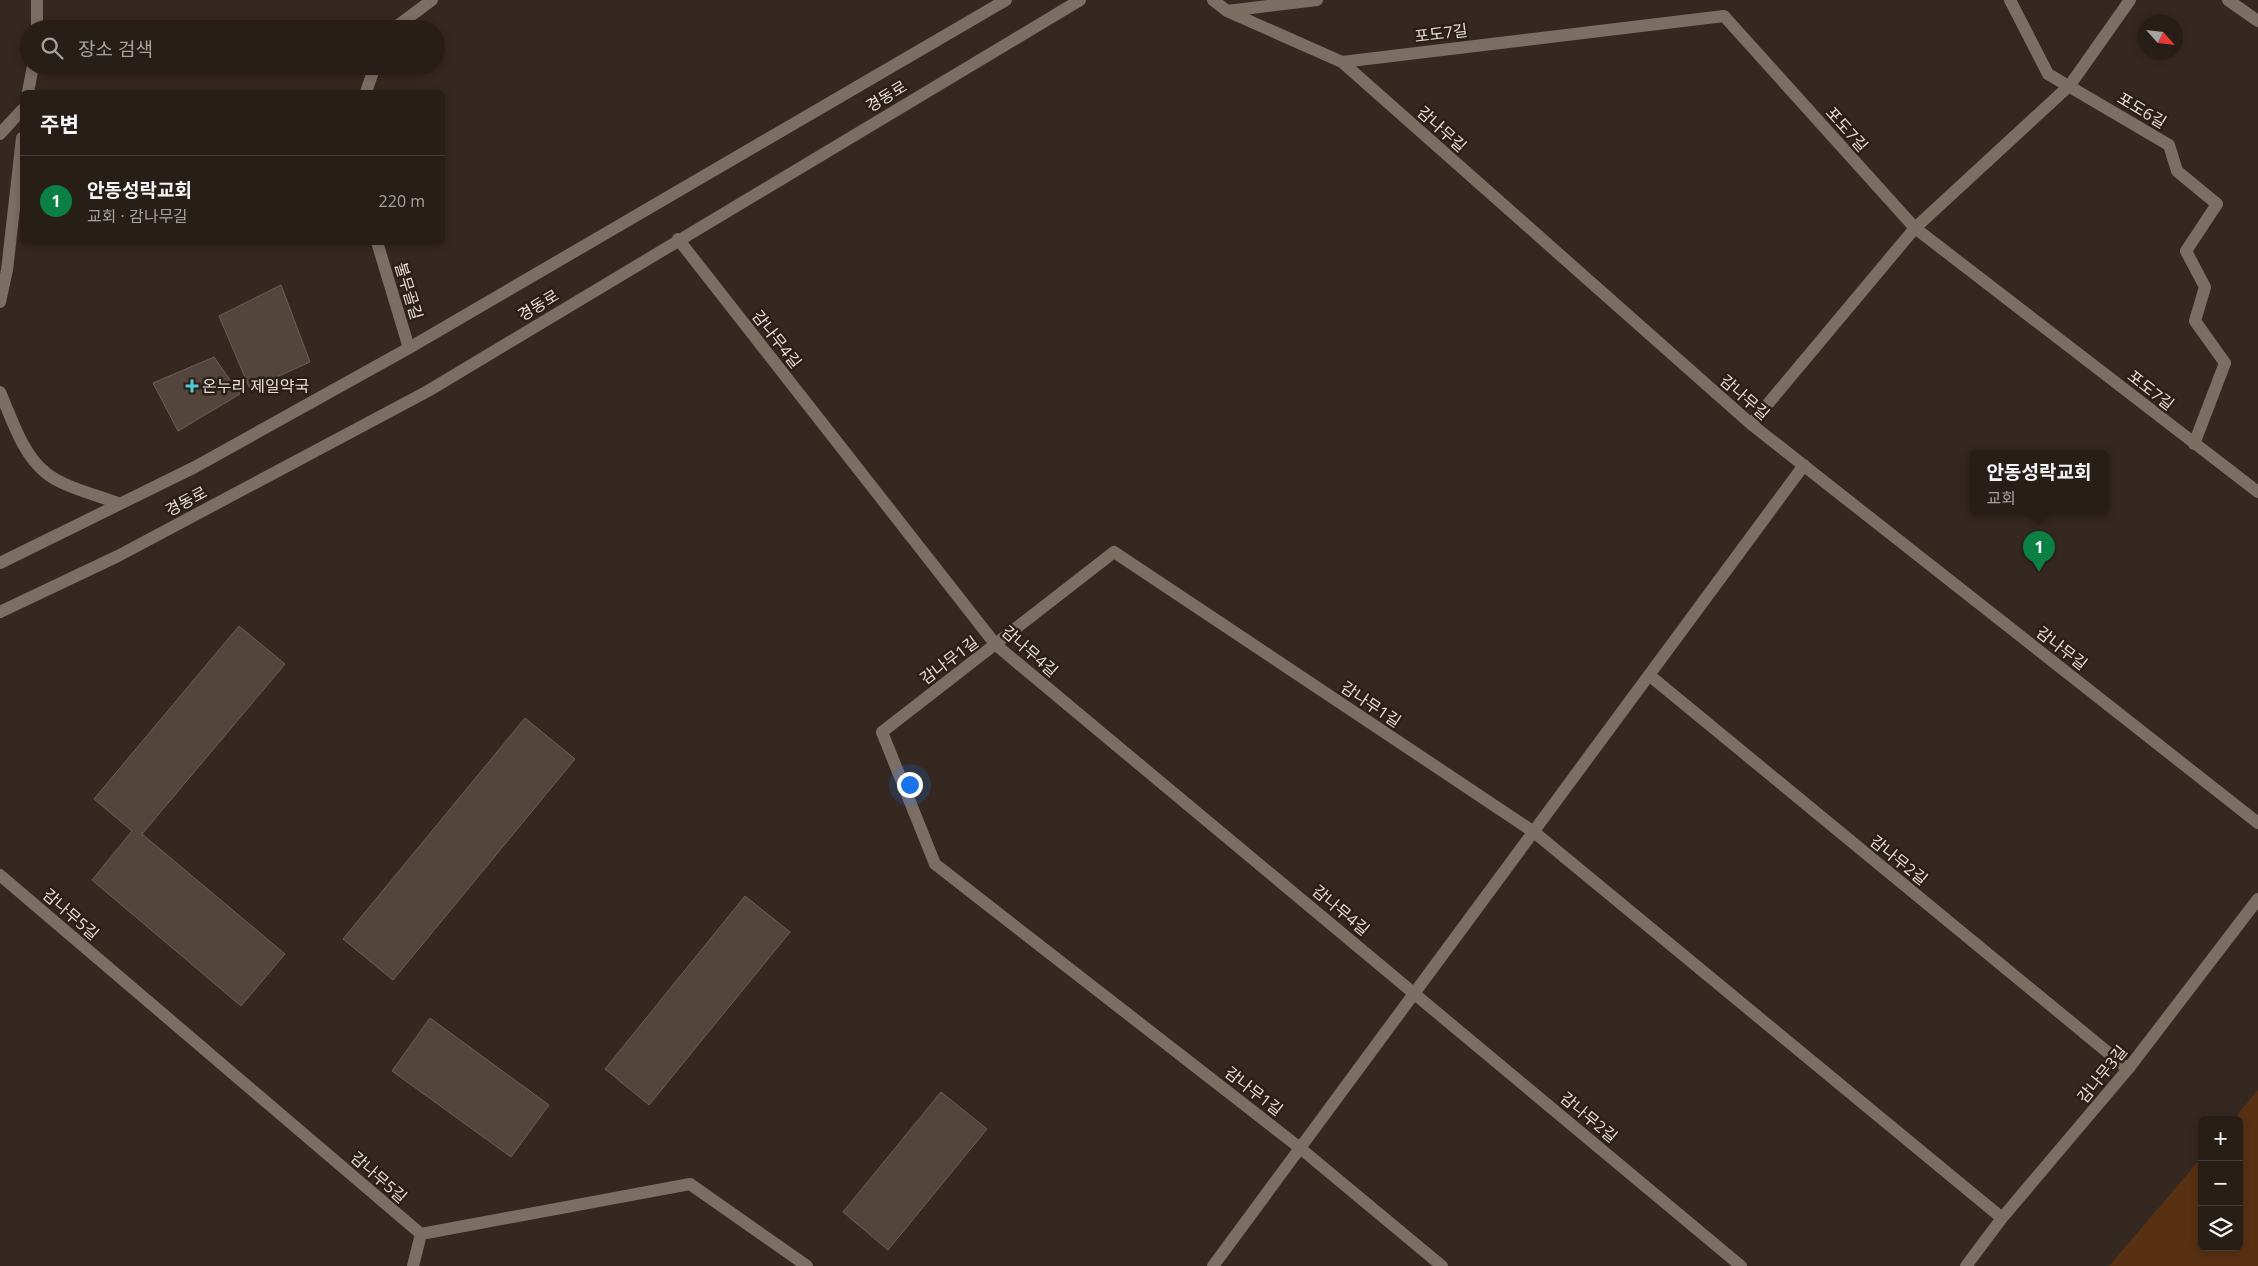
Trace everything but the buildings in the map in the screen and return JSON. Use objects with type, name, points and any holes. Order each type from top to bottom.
[{"type":"street","points":[[37,0],[38,20]]},
{"type":"street","points":[[405,20],[432,0]]},
{"type":"street","name":"경동로","points":[[0,563],[194,467],[409,348],[1006,0]]},
{"type":"street","name":"경동로","points":[[0,612],[118,556],[428,391],[678,239],[1080,0]]},
{"type":"street","name":"감나무길","points":[[1213,0],[1227,11],[1342,62],[1751,424],[2258,823]]},
{"type":"street","points":[[1227,11],[1316,0]]},
{"type":"street","name":"포도6길","points":[[2010,0],[2048,74],[2169,145],[2177,171],[2217,204],[2186,251],[2205,287],[2195,321],[2225,363],[2194,444]]},
{"type":"street","points":[[1751,424],[1915,228],[2070,86],[2130,0]]},
{"type":"street","points":[[2228,0],[2258,21]]},
{"type":"street","name":"포도7길","points":[[1342,62],[1724,16],[1915,228],[2258,492]]},
{"type":"street","points":[[28,90],[31,75]]},
{"type":"street","points":[[367,90],[372,75]]},
{"type":"street","points":[[0,134],[20,112]]},
{"type":"street","points":[[0,302],[6,270],[20,154]]},
{"type":"street","name":"감나무4길","points":[[678,239],[996,645],[1415,992]]},
{"type":"street","name":"불무골길","points":[[378,245],[409,348]]},
{"type":"street","points":[[0,392],[27,451],[46,473],[68,484],[118,503]]},
{"type":"street","points":[[1213,1266],[1804,466]]},
{"type":"street","name":"감나무1길","points":[[1300,1148],[935,864],[882,732],[1114,552],[1534,832]]},
{"type":"street","name":"감나무2길","points":[[1649,675],[2128,1069]]},
{"type":"street","points":[[1534,832],[2002,1218]]},
{"type":"street","name":"감나무5길","points":[[0,875],[421,1234]]},
{"type":"street","name":"감나무3길","points":[[1966,1266],[2002,1218],[2128,1069],[2258,899]]},
{"type":"street","name":"감나무2길","points":[[1415,992],[1741,1266]]},
{"type":"street","points":[[1300,1148],[1442,1266]]},
{"type":"street","points":[[413,1266],[421,1234],[690,1184],[807,1266]]},
{"type":"shaded area","points":[[2258,1090],[2258,1266],[2109,1266],[2198,1162],[2198,1251],[2243,1251],[2243,1116],[2236,1116]]},
{"type":"place","name":"온누리 제일약국","points":[[192,386]]},
{"type":"place","name":"안동성락교회","points":[[2039,572]]}]
